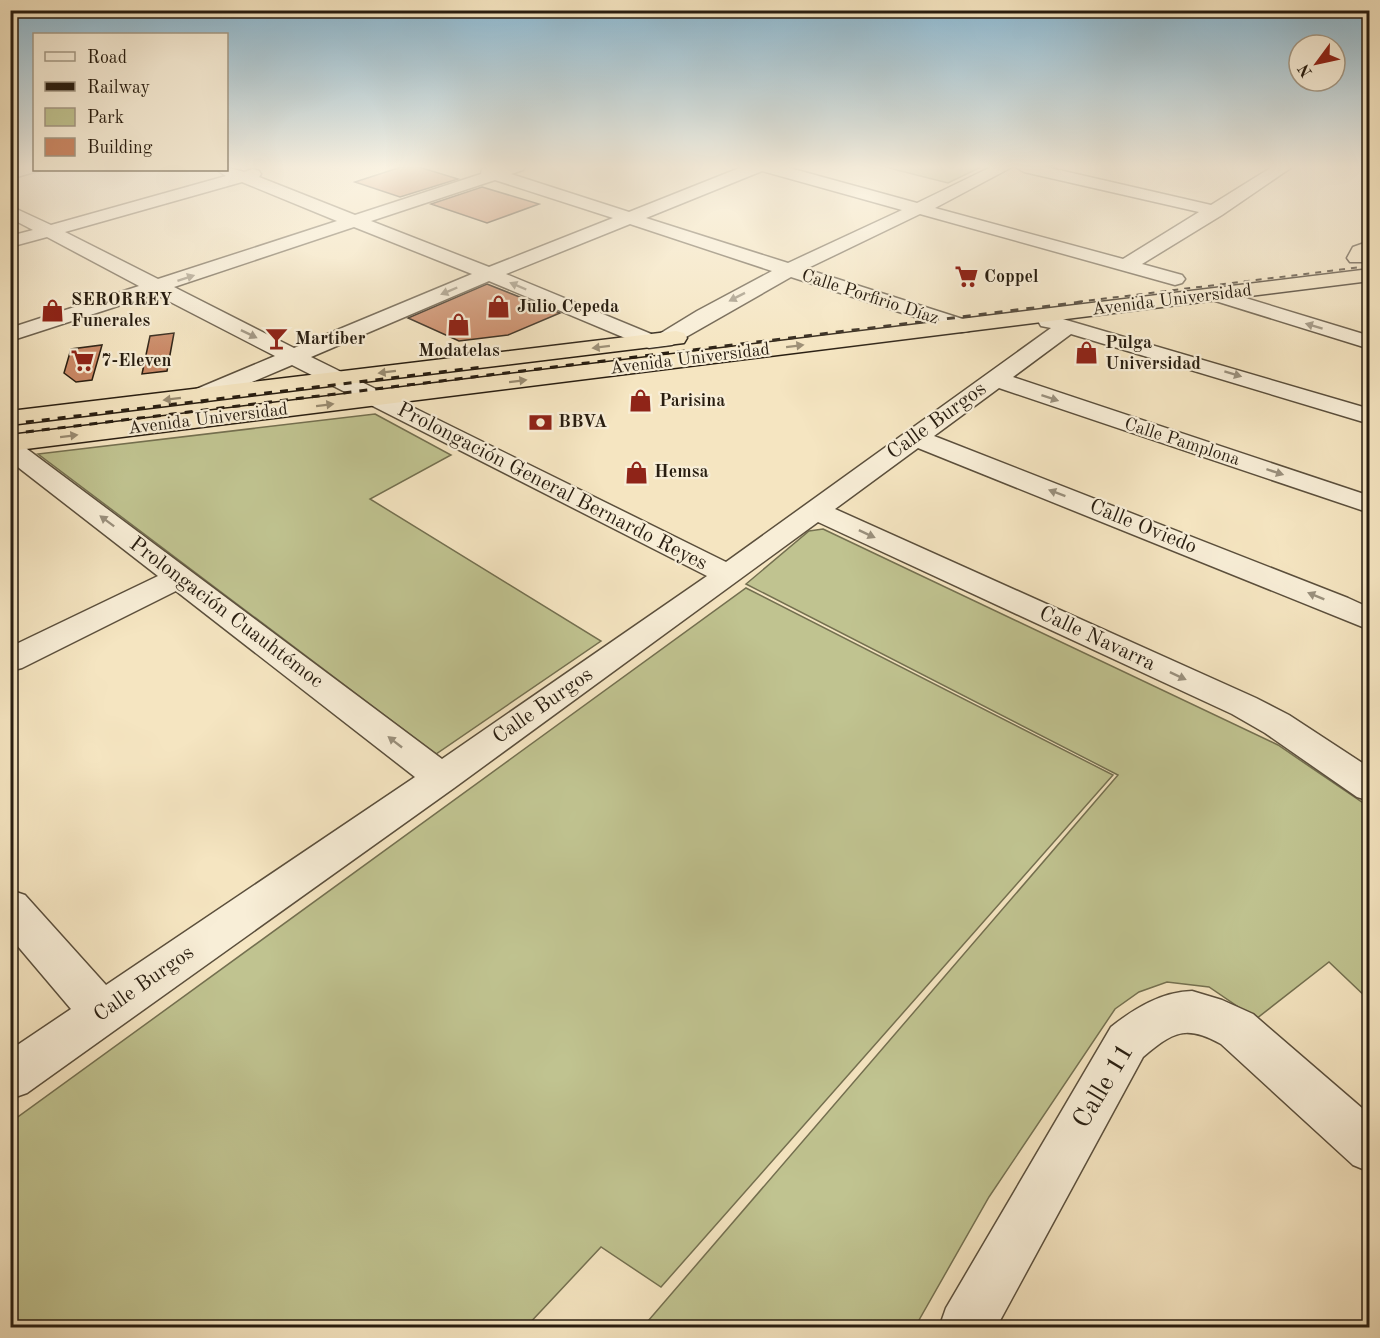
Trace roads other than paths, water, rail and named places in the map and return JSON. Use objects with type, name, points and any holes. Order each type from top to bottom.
[{"type":"highway","name":"Avenida Universidad","points":[[1269,268],[1366,259]]},
{"type":"highway","name":"Avenida Universidad","points":[[10,443],[376,399],[958,315],[1036,317],[1216,295],[1366,259]]},
{"type":"highway","name":"Avenida Universidad","points":[[1117,285],[1196,276]]},
{"type":"highway","points":[[863,316],[909,310]]},
{"type":"highway","name":"Avenida Universidad","points":[[10,418],[711,334]]},
{"type":"street","name":"Prolongación General Bernardo Reyes","points":[[43,229],[728,575]]},
{"type":"street","points":[[10,242],[57,229]]},
{"type":"street","points":[[10,335],[333,229]]},
{"type":"street","points":[[379,229],[657,340],[789,270],[877,229]]},
{"type":"street","points":[[202,395],[489,274],[603,229]]},
{"type":"street","name":"Calle Porfirio Díaz","points":[[663,229],[909,310],[958,315]]},
{"type":"street","points":[[1000,229],[1175,279]]},
{"type":"street","points":[[1127,265],[1186,229]]},
{"type":"street","points":[[1216,295],[1370,343]]},
{"type":"street","points":[[1036,317],[1370,417]]},
{"type":"street","name":"Calle Burgos","points":[[10,1077],[441,778],[728,575],[1068,326]]},
{"type":"street","name":"Calle Pamplona","points":[[994,380],[1370,505]]},
{"type":"street","name":"Calle Oviedo","points":[[914,437],[1337,604],[1370,620]]},
{"type":"street","name":"Prolongación Cuauhtémoc","points":[[10,448],[441,778]]},
{"type":"street","name":"Calle Navarra","points":[[814,510],[1244,706],[1277,724],[1370,787]]},
{"type":"street","points":[[10,660],[180,577]]},
{"type":"street","points":[[10,907],[102,1012]]},
{"type":"street","name":"Calle 11","points":[[966,1328],[1127,1042],[1150,1022],[1167,1014],[1182,1011],[1201,1013],[1217,1017],[1237,1029],[1370,1148]]},
{"type":"railway","points":[[1077,302],[1370,266]]},
{"type":"railway","points":[[10,434],[1090,301]]},
{"type":"railway","points":[[10,424],[482,367]]},
{"type":"place","name":"Coppel","points":[[966,277]]},
{"type":"place","name":"Julio Cepeda","points":[[499,307]]},
{"type":"place","name":"SERORREY Funerales","points":[[53,310]]},
{"type":"place","name":"Modatelas","points":[[459,325]]},
{"type":"place","name":"Martiber","points":[[277,339]]},
{"type":"place","name":"Pulga Universidad","points":[[1087,353]]},
{"type":"place","name":"7-Eleven","points":[[83,361]]},
{"type":"place","name":"Parisina","points":[[641,401]]},
{"type":"place","name":"BBVA","points":[[540,422]]},
{"type":"place","name":"Hemsa","points":[[636,472]]}]
